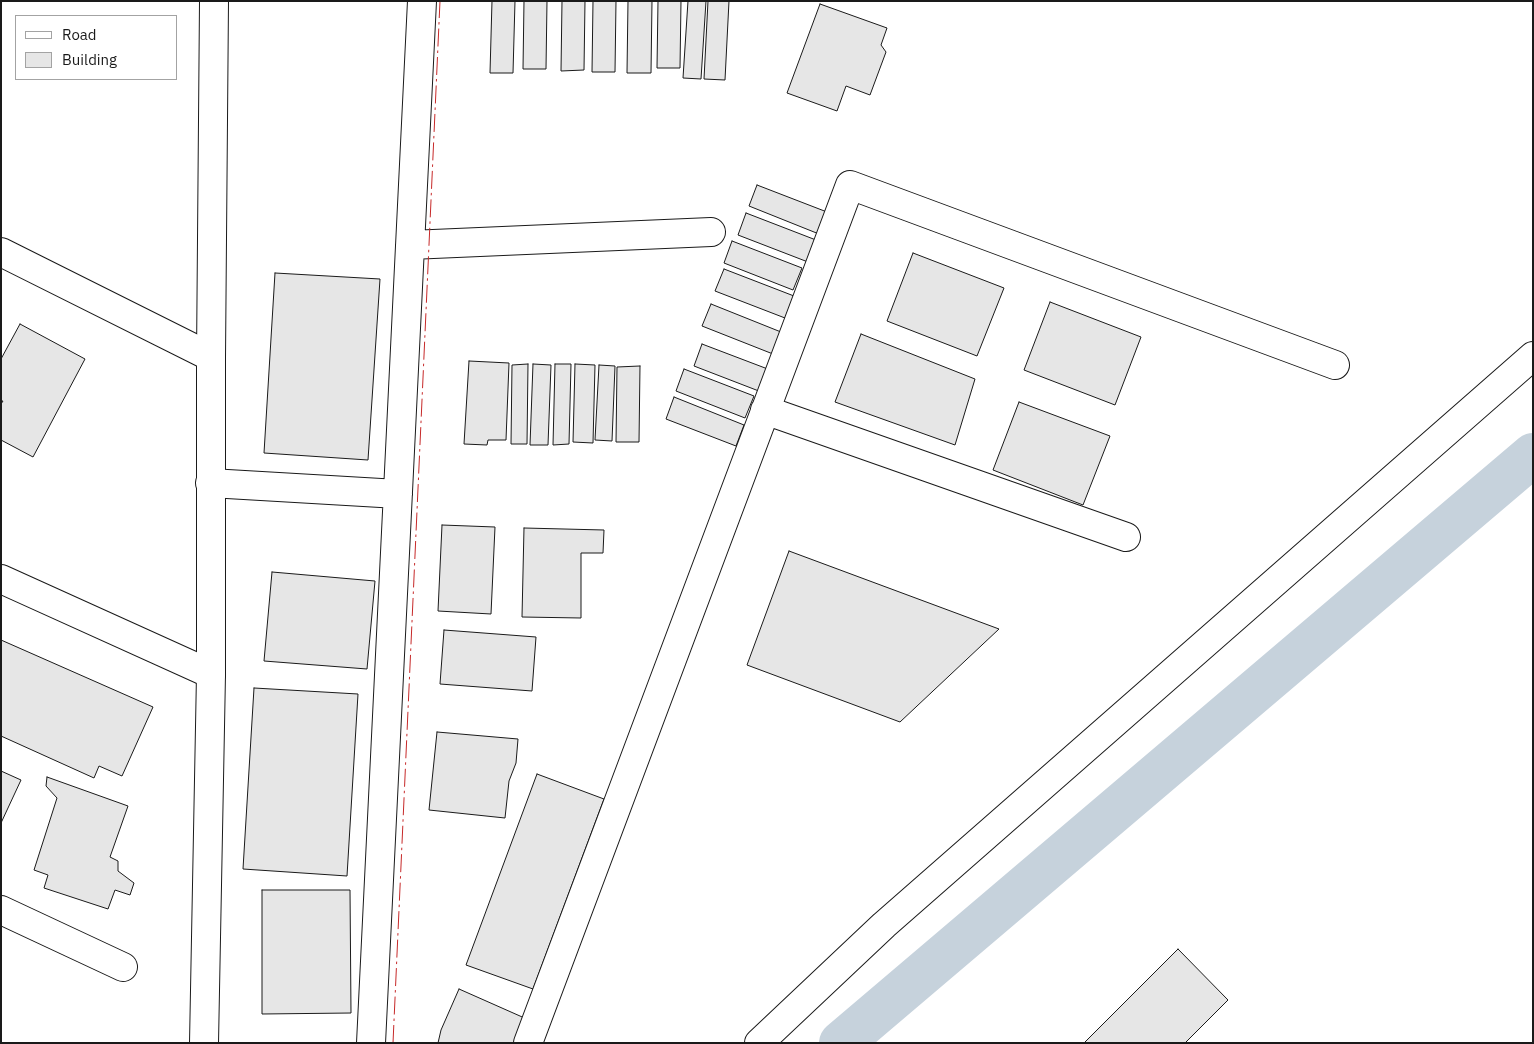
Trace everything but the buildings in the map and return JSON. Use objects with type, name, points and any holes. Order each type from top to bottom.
[{"type":"street","points":[[204,1043],[210,674],[210,357],[214,1]]},
{"type":"street","points":[[371,1043],[422,1]]},
{"type":"street","points":[[528,1043],[850,185],[1335,365]]},
{"type":"street","points":[[410,245],[711,232]]},
{"type":"street","points":[[1,252],[210,357]]},
{"type":"street","points":[[759,1043],[884,924],[1533,356]]},
{"type":"street","points":[[765,410],[1126,537]]},
{"type":"street","points":[[210,482],[398,494]]},
{"type":"street","points":[[1,579],[210,674]]},
{"type":"street","points":[[1,910],[123,968]]},
{"type":"waterway","points":[[841,1043],[1533,455]]},
{"type":"power","points":[[393,1043],[440,1]]}]
